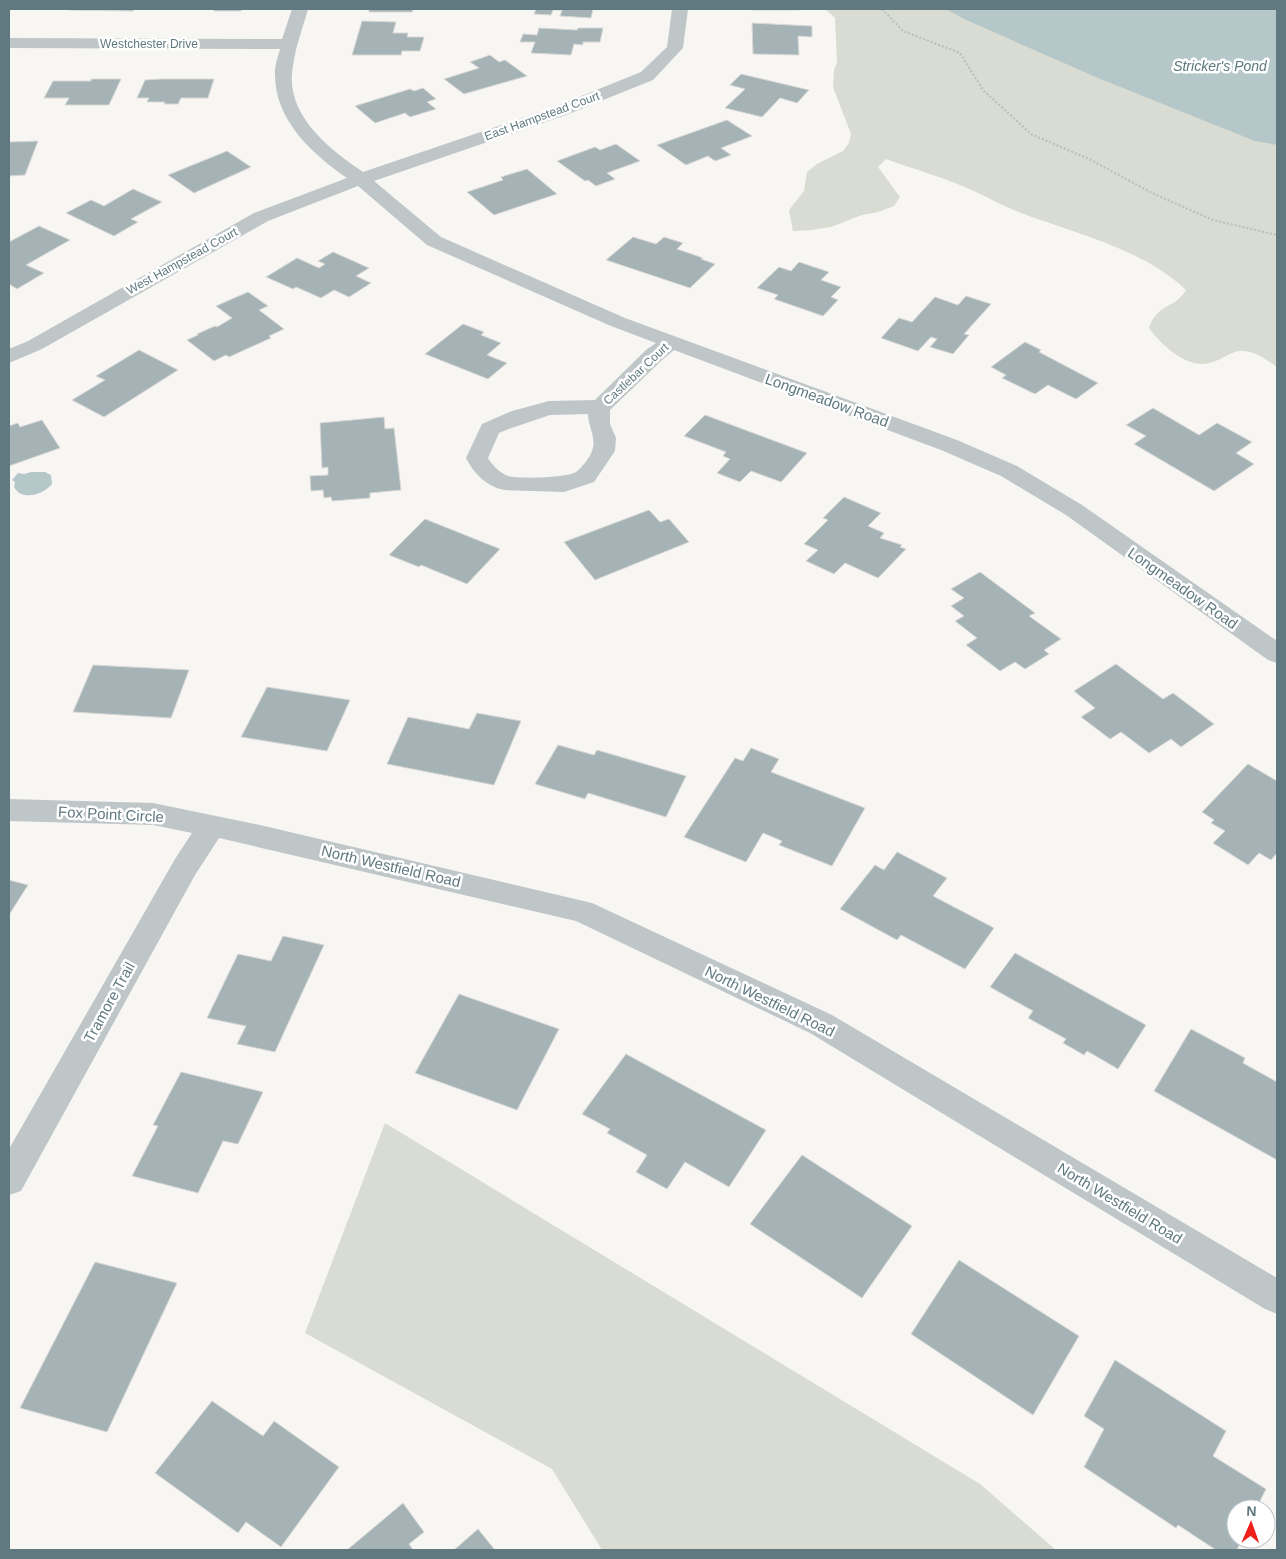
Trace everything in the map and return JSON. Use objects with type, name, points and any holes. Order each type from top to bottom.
[{"type":"street","points":[[300,9],[289,44],[283,74],[286,96],[294,118],[312,139],[340,165],[361,179]]},
{"type":"street","name":"East Hampstead Court","points":[[361,179],[560,111],[647,76],[675,48],[680,9]]},
{"type":"street","name":"Westchester Drive","points":[[9,43],[289,44]]},
{"type":"street","name":"Longmeadow Road","points":[[361,179],[434,241],[618,322],[949,445],[1009,471],[1074,510],[1277,654]]},
{"type":"street","name":"West Hampstead Court","points":[[9,357],[35,345],[261,217],[361,179]]},
{"type":"street","name":"Castlebar Court","points":[[601,407],[550,408],[520,416],[498,425],[490,430],[477,458],[481,467],[504,483],[564,485],[586,477],[604,451],[605,438],[599,424],[599,408],[601,407],[654,355],[672,342]]},
{"type":"street","name":"Fox Point Circle","points":[[9,810],[153,814],[212,826]]},
{"type":"street","name":"Tramore Trail","points":[[9,1180],[186,867],[212,826]]},
{"type":"street","name":"North Westfield Road","points":[[212,826],[582,911],[821,1024],[1277,1297]]},
{"type":"path","points":[[882,9],[903,31],[960,53],[983,90],[1031,134],[1091,160],[1152,193],[1214,220],[1277,235]]},
{"type":"shaded area","points":[[825,9],[1277,9],[1277,367],[1256,354],[1247,351],[1235,352],[1204,364],[1186,360],[1169,349],[1149,328],[1157,314],[1176,301],[1186,290],[1150,263],[1086,235],[1004,206],[954,182],[886,159],[878,167],[900,197],[894,206],[862,215],[831,227],[793,231],[789,210],[804,191],[807,172],[817,164],[843,151],[849,143],[851,134],[833,87],[834,70],[837,62],[835,18]]},
{"type":"shaded area","points":[[385,1123],[980,1484],[1056,1550],[602,1550],[552,1469],[305,1333]]},
{"type":"water","name":"Stricker's Pond","points":[[946,9],[1277,9],[1277,145],[1255,141],[1098,78],[964,19]]},
{"type":"water","points":[[45,472],[51,475],[52,484],[44,491],[33,495],[18,492],[14,487],[15,482],[12,480],[18,473]]},
{"type":"building","points":[[70,9],[134,9],[133,11]]},
{"type":"building","points":[[214,9],[242,9],[241,11],[214,11]]},
{"type":"building","points":[[369,9],[413,9],[412,12],[369,12]]},
{"type":"building","points":[[536,9],[593,9],[591,18],[560,16],[562,10],[553,10],[551,15],[534,14]]},
{"type":"building","points":[[798,9],[798,10],[752,10]]},
{"type":"building","points":[[362,21],[396,22],[393,33],[408,33],[407,37],[424,37],[420,51],[402,51],[401,55],[352,55]]},
{"type":"building","points":[[752,23],[812,26],[812,37],[798,36],[799,55],[753,54]]},
{"type":"building","points":[[539,28],[577,30],[578,28],[603,28],[600,42],[583,42],[583,45],[574,44],[571,55],[531,53],[535,42],[520,42],[523,34],[537,35]]},
{"type":"building","points":[[490,55],[499,62],[505,60],[527,76],[464,94],[444,79],[479,68],[470,62]]},
{"type":"building","points":[[741,74],[809,90],[797,103],[780,98],[762,117],[725,108],[745,89],[730,85]]},
{"type":"building","points":[[91,79],[121,79],[109,105],[65,105],[69,98],[44,98],[53,81],[91,81]]},
{"type":"building","points":[[214,79],[208,98],[181,98],[178,104],[164,104],[165,102],[147,102],[149,98],[137,98],[145,80]]},
{"type":"building","points":[[423,88],[436,99],[427,102],[436,109],[410,117],[405,113],[375,123],[355,106],[410,89],[414,91]]},
{"type":"building","points":[[727,120],[752,136],[721,148],[731,155],[715,161],[708,156],[686,165],[657,145]]},
{"type":"building","points":[[38,141],[25,175],[9,176],[9,142]]},
{"type":"building","points":[[616,144],[640,161],[607,173],[615,179],[596,186],[588,180],[585,181],[557,161],[595,147],[600,150]]},
{"type":"building","points":[[227,151],[251,167],[194,193],[168,175]]},
{"type":"building","points":[[527,169],[557,194],[494,215],[467,192],[503,180],[501,177]]},
{"type":"building","points":[[133,189],[162,202],[131,219],[138,222],[114,236],[66,213],[91,200],[104,206]]},
{"type":"building","points":[[39,226],[70,240],[26,265],[44,273],[17,289],[9,284],[9,242]]},
{"type":"building","points":[[633,237],[656,244],[664,237],[683,243],[677,249],[715,264],[690,288],[606,260]]},
{"type":"building","points":[[333,252],[369,268],[356,276],[371,283],[349,297],[334,290],[321,298],[296,287],[293,289],[266,277],[297,258],[319,268],[325,264],[318,261]]},
{"type":"building","points":[[799,262],[829,272],[821,280],[841,287],[831,297],[838,300],[823,316],[774,299],[778,295],[757,288],[779,267],[791,271]]},
{"type":"building","points":[[248,292],[268,306],[259,310],[284,329],[269,336],[271,338],[229,357],[226,355],[214,361],[187,340],[232,318],[216,306]]},
{"type":"building","points":[[966,296],[991,304],[964,334],[969,335],[953,354],[930,347],[937,339],[931,337],[918,351],[881,338],[899,318],[912,322],[935,297],[958,305]]},
{"type":"building","points":[[463,324],[484,332],[481,335],[501,343],[487,355],[507,363],[488,379],[425,354]]},
{"type":"building","points":[[1025,342],[1041,350],[1039,352],[1098,383],[1076,399],[1048,385],[1035,394],[1002,378],[1006,375],[991,367]]},
{"type":"building","points":[[139,350],[178,370],[104,417],[72,400],[105,380],[96,376]]},
{"type":"building","points":[[1153,408],[1199,435],[1217,423],[1252,442],[1236,453],[1254,464],[1214,491],[1134,444],[1146,436],[1126,425]]},
{"type":"building","points":[[705,415],[807,453],[781,482],[751,471],[740,482],[717,473],[730,459],[723,456],[726,452],[684,436]]},
{"type":"building","points":[[384,417],[385,429],[394,428],[401,490],[370,493],[370,498],[332,501],[331,497],[324,498],[323,490],[311,491],[310,476],[328,475],[328,467],[322,468],[320,423]]},
{"type":"building","points":[[42,420],[60,448],[9,466],[9,426],[18,423],[20,427]]},
{"type":"building","points":[[844,497],[881,513],[868,526],[884,533],[880,538],[902,545],[900,547],[906,549],[878,578],[845,563],[834,574],[806,561],[818,550],[804,544],[828,520],[823,518]]},
{"type":"building","points":[[649,510],[660,522],[669,519],[689,542],[595,580],[564,542]]},
{"type":"building","points":[[425,519],[500,549],[467,584],[421,565],[419,567],[389,555]]},
{"type":"building","points":[[980,572],[1035,613],[1029,616],[1061,639],[1044,650],[1049,654],[1025,669],[1015,662],[1000,671],[966,645],[977,638],[955,621],[964,616],[951,606],[964,598],[951,589]]},
{"type":"building","points":[[1116,664],[1163,699],[1173,693],[1214,724],[1181,747],[1171,739],[1149,753],[1121,732],[1110,739],[1081,717],[1095,708],[1074,691]]},
{"type":"building","points":[[93,665],[189,670],[171,718],[73,712]]},
{"type":"building","points":[[267,687],[350,700],[327,751],[241,737]]},
{"type":"building","points":[[477,713],[521,721],[494,785],[387,764],[408,717],[469,729]]},
{"type":"building","points":[[558,745],[594,755],[597,750],[686,776],[666,817],[588,793],[585,799],[535,784]]},
{"type":"building","points":[[751,748],[779,759],[771,772],[865,808],[832,866],[779,845],[782,841],[763,833],[746,862],[684,837],[735,758],[743,761]]},
{"type":"building","points":[[1248,764],[1277,781],[1277,853],[1271,860],[1259,853],[1248,865],[1213,843],[1225,831],[1211,823],[1214,820],[1202,812]]},
{"type":"building","points":[[897,852],[947,878],[933,896],[994,928],[965,969],[901,935],[897,940],[840,909],[875,865],[884,870]]},
{"type":"building","points":[[9,880],[28,885],[9,915]]},
{"type":"building","points":[[283,936],[324,945],[275,1052],[237,1044],[246,1026],[207,1018],[238,954],[271,961]]},
{"type":"building","points":[[1015,953],[1146,1025],[1118,1069],[1087,1051],[1084,1055],[1063,1043],[1066,1039],[1028,1018],[1033,1011],[990,987]]},
{"type":"building","points":[[459,994],[559,1029],[517,1110],[415,1073]]},
{"type":"building","points":[[1191,1029],[1245,1058],[1243,1063],[1277,1082],[1277,1160],[1154,1091]]},
{"type":"building","points":[[626,1054],[766,1130],[729,1187],[685,1162],[667,1189],[636,1172],[647,1155],[607,1133],[610,1129],[582,1114]]},
{"type":"building","points":[[181,1072],[263,1092],[238,1144],[223,1141],[198,1193],[132,1176],[158,1126],[153,1125]]},
{"type":"building","points":[[802,1155],[912,1226],[862,1298],[750,1224]]},
{"type":"building","points":[[959,1260],[1079,1336],[1033,1415],[911,1334]]},
{"type":"building","points":[[95,1262],[177,1283],[107,1432],[20,1408]]},
{"type":"building","points":[[1115,1360],[1226,1431],[1213,1456],[1266,1489],[1261,1499],[1226,1499],[1226,1549],[1237,1550],[1216,1550],[1178,1525],[1176,1528],[1084,1467],[1104,1429],[1084,1416]]},
{"type":"building","points":[[212,1401],[263,1436],[274,1421],[339,1467],[281,1547],[246,1522],[238,1533],[155,1473]]},
{"type":"building","points":[[403,1503],[424,1532],[409,1544],[413,1550],[347,1550]]},
{"type":"building","points":[[478,1529],[495,1550],[454,1550]]}]
